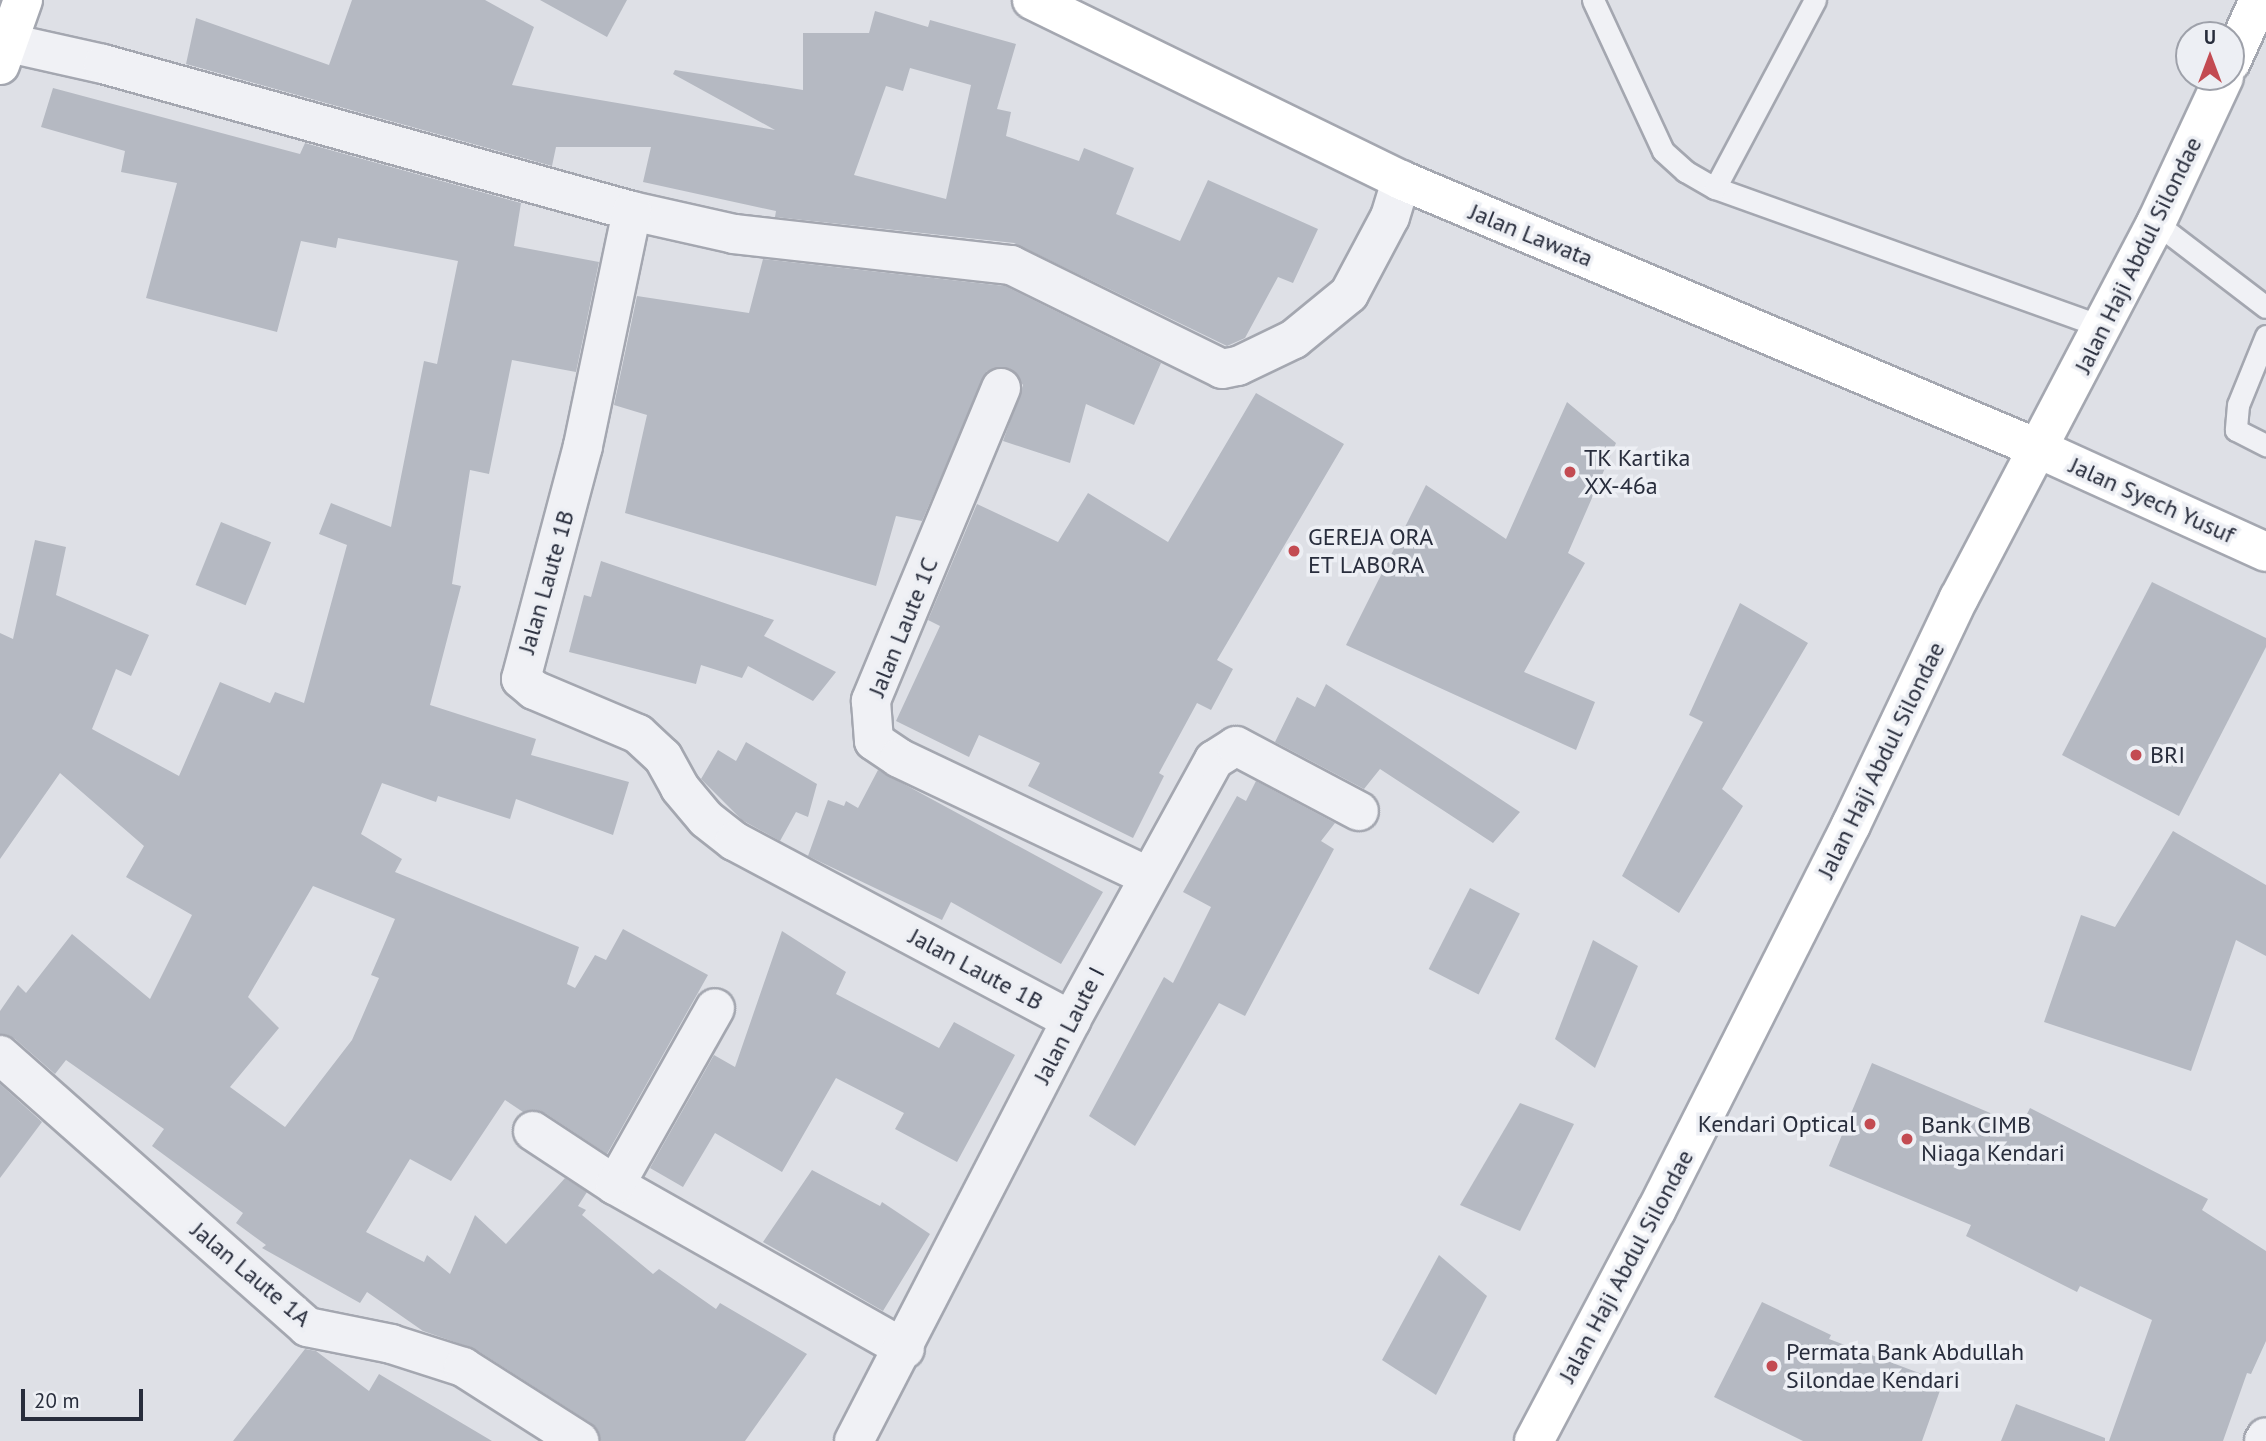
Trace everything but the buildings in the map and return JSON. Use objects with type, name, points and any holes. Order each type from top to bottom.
[{"type":"main road","points":[[3,50],[23,0]]},
{"type":"main road","name":"Jalan Lawata","points":[[1032,0],[1401,180],[2039,449]]},
{"type":"main road","points":[[2245,31],[2259,0]]},
{"type":"main road","name":"Jalan Haji Abdul Silondae","points":[[1534,1441],[1656,1211],[1851,825],[1959,598],[2104,327],[2217,91]]},
{"type":"main road","name":"Jalan Syech Yusuf","points":[[2039,449],[2266,552]]},
{"type":"street","points":[[3,50],[103,64],[632,211],[734,234],[1012,265],[1222,369],[1238,366],[1294,339],[1349,294],[1390,217],[1401,180]]},
{"type":"street","name":"Jalan Laute 1B","points":[[632,211],[583,446],[521,679],[534,690],[638,734],[663,757],[680,788],[706,819],[734,841],[1071,1020]]},
{"type":"street","name":"Jalan Laute 1C","points":[[1001,388],[871,701],[874,741],[889,753],[1147,876]]},
{"type":"street","name":"Jalan Laute I","points":[[855,1441],[905,1349],[1071,1020],[1147,876],[1213,760],[1236,746],[1359,811]]},
{"type":"street","points":[[615,1185],[715,1008]]},
{"type":"street","name":"Jalan Laute 1A","points":[[0,1055],[307,1327],[391,1344],[463,1367],[579,1441]]},
{"type":"street","points":[[533,1131],[615,1185],[905,1349]]},
{"type":"lane","points":[[1593,0],[1663,151],[1685,171],[1715,188],[2104,327]]},
{"type":"lane","points":[[1715,188],[1815,0]]},
{"type":"lane","points":[[2156,223],[2266,307]]},
{"type":"lane","points":[[2266,336],[2238,405],[2236,430],[2266,445]]},
{"type":"place","name":"TK Kartika XX-46a","points":[[1570,472]]},
{"type":"place","name":"GEREJA ORA ET LABORA","points":[[1294,551]]},
{"type":"place","name":"BRI","points":[[2136,755]]},
{"type":"place","name":"Kendari Optical","points":[[1870,1124]]},
{"type":"place","name":"Bank CIMB Niaga Kendari","points":[[1907,1139]]},
{"type":"place","name":"Permata Bank Abdullah Silondae Kendari","points":[[1772,1366]]}]
